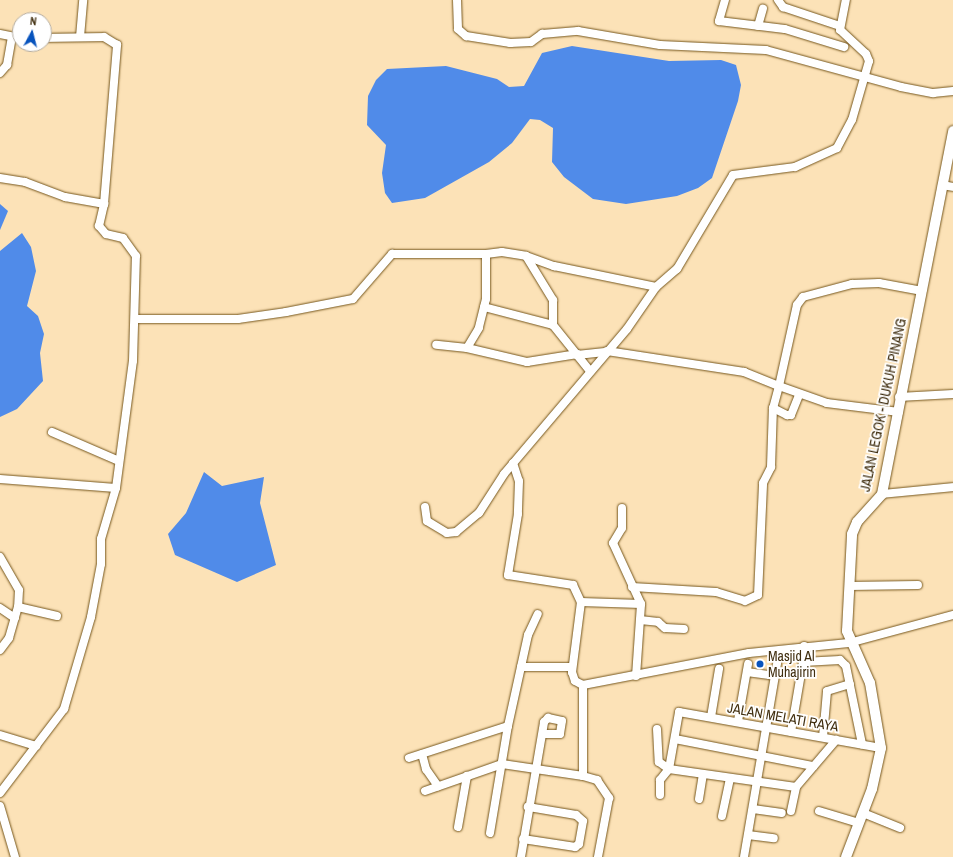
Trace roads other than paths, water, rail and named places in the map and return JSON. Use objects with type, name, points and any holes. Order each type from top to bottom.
[{"type":"street","points":[[80,37],[83,0]]},
{"type":"street","points":[[457,0],[458,29],[466,36],[510,43],[531,42],[542,34],[578,31],[660,45],[766,50],[866,78],[933,92],[953,91]]},
{"type":"street","points":[[725,0],[718,21],[784,29],[844,47]]},
{"type":"street","points":[[425,507],[429,523],[445,533],[456,532],[485,507],[513,463],[606,351],[627,329],[656,287],[677,269],[732,175],[795,167],[837,148],[852,120],[866,78],[866,54],[840,26],[783,7],[778,0]]},
{"type":"street","points":[[840,26],[846,0]]},
{"type":"street","points":[[758,26],[762,9]]},
{"type":"street","points":[[0,34],[12,36]]},
{"type":"street","points":[[0,793],[64,709],[91,617],[101,564],[101,540],[116,488],[135,318],[136,256],[123,238],[100,229],[104,204],[118,50],[109,38],[52,38]]},
{"type":"street","points":[[0,73],[7,65],[12,49]]},
{"type":"street","name":"JALAN LEGOK - DUKUH PINANG","points":[[846,857],[877,773],[882,748],[870,683],[849,643],[849,586],[854,527],[882,494],[899,412],[899,397],[922,291],[953,131]]},
{"type":"street","points":[[0,178],[24,182],[65,196],[104,204]]},
{"type":"street","points":[[942,185],[953,187]]},
{"type":"street","points":[[135,318],[238,319],[286,312],[353,299],[392,254],[486,254],[502,252],[526,256],[554,266],[656,287]]},
{"type":"street","points":[[467,348],[479,328],[484,307],[486,254]]},
{"type":"street","points":[[526,256],[553,300],[554,325],[590,371]]},
{"type":"street","points":[[632,587],[716,592],[745,601],[758,595],[763,483],[772,467],[773,408],[797,304],[803,297],[852,284],[879,283],[922,291]]},
{"type":"street","points":[[484,307],[554,325]]},
{"type":"street","points":[[436,345],[467,348],[527,362],[606,351],[714,365],[779,386],[799,395],[827,403],[899,412]]},
{"type":"street","points":[[899,397],[953,394]]},
{"type":"street","points":[[773,408],[791,415],[799,395]]},
{"type":"street","points":[[52,432],[119,461]]},
{"type":"street","points":[[513,463],[519,481],[518,514],[508,575],[569,583],[581,602],[571,667],[573,678],[583,685],[804,646],[849,643],[953,615]]},
{"type":"street","points":[[0,479],[116,488]]},
{"type":"street","points":[[882,494],[953,486]]},
{"type":"street","points":[[622,508],[622,528],[613,543],[641,604],[636,676]]},
{"type":"street","points":[[0,557],[2,566],[19,590],[18,607],[9,638],[0,650]]},
{"type":"street","points":[[849,586],[918,585]]},
{"type":"street","points":[[581,602],[641,604]]},
{"type":"street","points":[[18,607],[57,616]]},
{"type":"street","points":[[0,608],[15,618]]},
{"type":"street","points":[[490,833],[508,726],[528,635],[538,614]]},
{"type":"street","points":[[640,620],[658,622],[665,628],[684,629]]},
{"type":"street","points":[[791,732],[803,662],[804,646]]},
{"type":"street","points":[[744,857],[778,659]]},
{"type":"street","points":[[803,662],[842,660],[850,684],[862,744]]},
{"type":"street","points":[[522,667],[571,667]]},
{"type":"street","points":[[738,721],[747,668],[775,676]]},
{"type":"street","points":[[711,717],[719,669]]},
{"type":"street","points":[[823,737],[826,691],[850,684]]},
{"type":"street","points":[[582,776],[583,685]]},
{"type":"street","name":"JALAN MELATI RAYA","points":[[675,739],[679,712],[738,721],[882,748]]},
{"type":"street","points":[[409,758],[508,726]]},
{"type":"street","points":[[657,729],[659,762],[669,769],[756,783],[796,787]]},
{"type":"street","points":[[521,857],[534,769],[543,734]]},
{"type":"street","points":[[0,735],[36,746]]},
{"type":"street","points":[[660,795],[660,780],[669,769],[675,739],[813,766]]},
{"type":"street","points":[[792,811],[796,787],[836,740]]},
{"type":"street","points":[[422,754],[426,769],[438,786]]},
{"type":"street","points":[[425,791],[502,764],[582,776],[597,780],[608,798],[598,857]]},
{"type":"street","points":[[699,799],[703,775]]},
{"type":"street","points":[[458,827],[467,776]]},
{"type":"street","points":[[722,816],[730,779]]},
{"type":"street","points":[[0,806],[15,857]]},
{"type":"street","points":[[523,839],[575,847],[579,844],[583,821],[576,815],[528,807]]},
{"type":"street","points":[[753,809],[782,813]]},
{"type":"street","points":[[820,811],[861,818],[900,828]]},
{"type":"street","points":[[748,835],[774,838]]},
{"type":"water","points":[[572,46],[669,61],[721,60],[736,65],[741,85],[738,101],[712,178],[698,188],[677,196],[626,204],[593,199],[564,177],[552,162],[553,128],[540,120],[530,119],[512,143],[489,162],[425,198],[392,203],[385,193],[382,173],[386,145],[367,125],[368,96],[376,80],[387,69],[446,66],[497,79],[509,87],[524,86],[542,53]]},
{"type":"water","points":[[0,204],[8,211],[0,230]]},
{"type":"water","points":[[22,233],[31,247],[36,271],[27,306],[38,316],[44,334],[40,353],[43,381],[17,409],[0,417],[0,251]]},
{"type":"water","points":[[204,472],[222,486],[264,477],[260,503],[276,565],[237,582],[175,555],[168,534],[186,513]]},
{"type":"place","name":"Masjid Al Muhajirin","points":[[760,664]]}]
